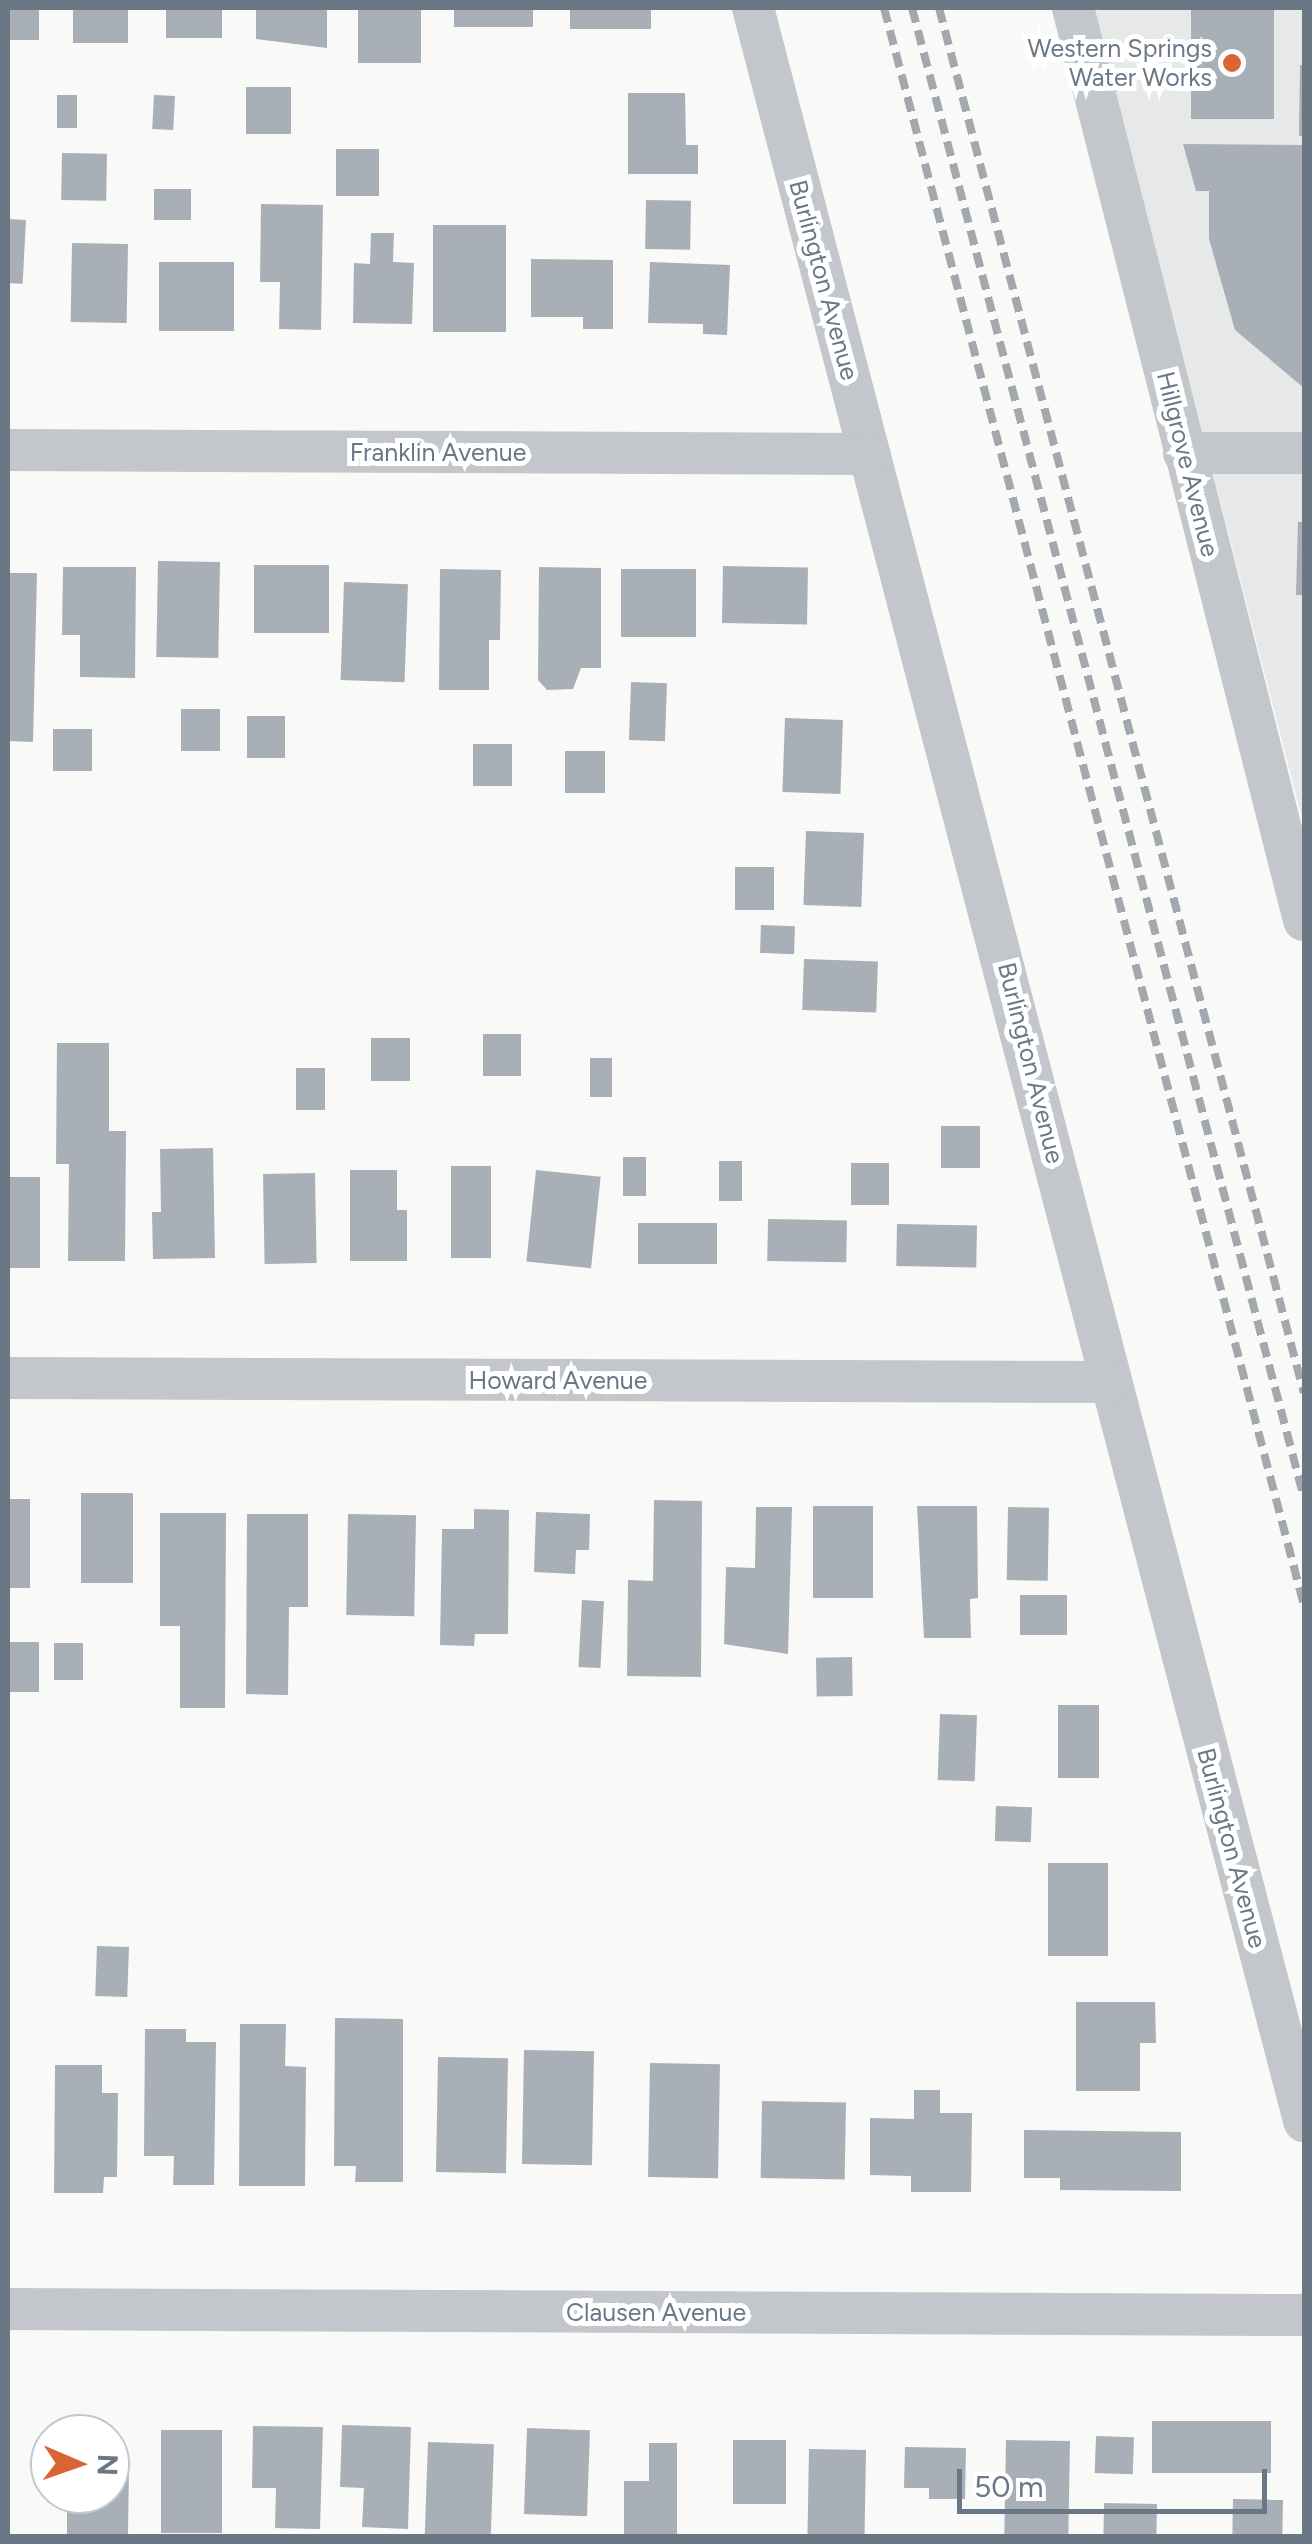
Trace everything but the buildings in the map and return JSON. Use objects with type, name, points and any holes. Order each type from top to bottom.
[{"type":"street","name":"Burlington Avenue","points":[[753,8],[1021,1018],[1109,1382],[1304,2120]]},
{"type":"street","name":"Hillgrove Avenue","points":[[1074,8],[1304,920]]},
{"type":"street","name":"Franklin Avenue","points":[[8,450],[869,454]]},
{"type":"street","points":[[1184,453],[1304,454]]},
{"type":"street","name":"Howard Avenue","points":[[8,1378],[1109,1382]]},
{"type":"street","name":"Clausen Avenue","points":[[8,2309],[1304,2315]]},
{"type":"shaded area","points":[[1093,8],[1304,8],[1304,826]]},
{"type":"railway","points":[[884,8],[1304,1606]]},
{"type":"railway","points":[[912,8],[1304,1498]]},
{"type":"railway","points":[[939,8],[1304,1393]]},
{"type":"place","name":"Western Springs Water Works","points":[[1232,63]]}]
